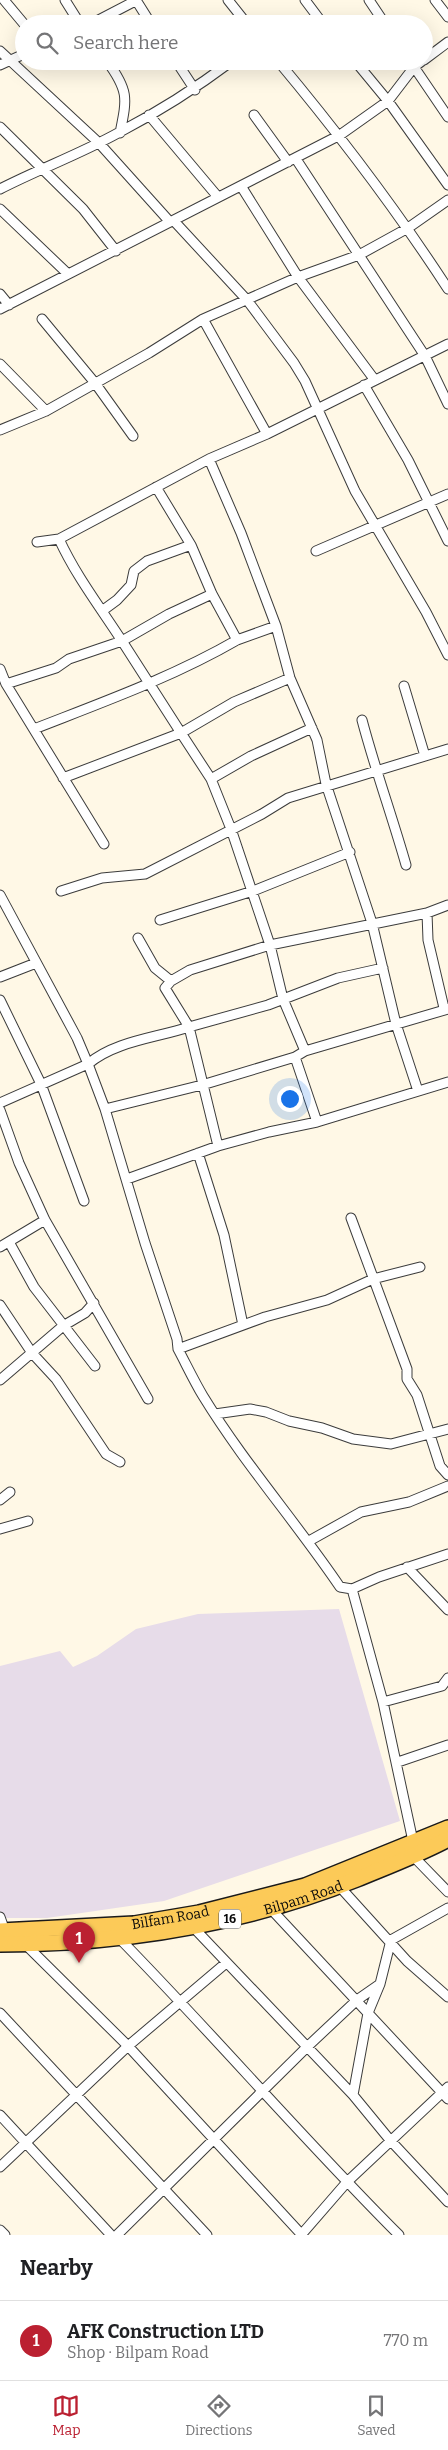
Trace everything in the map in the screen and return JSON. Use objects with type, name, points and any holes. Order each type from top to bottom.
[{"type":"main road","name":"Bilfam Road","points":[[1,1931],[134,1924],[199,1913],[305,1886],[416,1851],[448,1828]]},
{"type":"main road","name":"Bilpam Road","points":[[1,1931],[24,1944],[119,1938],[193,1927],[270,1908],[340,1887],[416,1851],[448,1839]]},
{"type":"street","points":[[4,0],[16,15]]},
{"type":"street","points":[[65,0],[74,15]]},
{"type":"street","points":[[108,15],[136,0],[145,15]]},
{"type":"street","points":[[228,0],[240,15]]},
{"type":"street","points":[[306,0],[317,15]]},
{"type":"street","points":[[369,0],[379,15]]},
{"type":"street","points":[[435,0],[448,17]]},
{"type":"street","points":[[433,53],[448,42]]},
{"type":"street","points":[[0,51],[15,66]]},
{"type":"street","points":[[0,66],[15,58]]},
{"type":"street","points":[[20,70],[99,143],[247,300],[294,363],[317,408],[339,460],[375,526],[436,628],[448,655]]},
{"type":"street","points":[[114,70],[120,79],[126,94],[120,133]]},
{"type":"street","points":[[182,70],[194,90]]},
{"type":"street","points":[[0,189],[41,168],[120,133],[149,114],[194,90],[220,70]]},
{"type":"street","points":[[287,70],[340,136],[408,228],[448,289]]},
{"type":"street","points":[[362,70],[388,101],[448,184]]},
{"type":"street","points":[[0,294],[4,307],[340,136],[388,101],[408,70]]},
{"type":"street","points":[[416,70],[448,117]]},
{"type":"street","points":[[149,114],[218,197]]},
{"type":"street","points":[[254,115],[292,161],[359,255],[425,356],[448,404]]},
{"type":"street","points":[[0,127],[82,209],[116,251]]},
{"type":"street","points":[[241,186],[298,277],[374,379]]},
{"type":"street","points":[[0,430],[46,411],[203,319],[298,277],[359,255],[408,228],[448,200]]},
{"type":"street","points":[[0,209],[68,274]]},
{"type":"street","points":[[42,319],[95,383],[133,436]]},
{"type":"street","points":[[203,319],[267,434]]},
{"type":"street","points":[[38,542],[60,539],[209,459],[267,434],[374,379],[448,344]]},
{"type":"street","points":[[0,364],[46,411]]},
{"type":"street","points":[[364,385],[408,460],[448,541]]},
{"type":"street","points":[[209,459],[241,533],[276,626],[290,678],[318,740],[326,784],[372,923],[396,1024],[418,1091]]},
{"type":"street","points":[[156,487],[191,545],[212,594],[237,640]]},
{"type":"street","points":[[316,552],[448,494]]},
{"type":"street","points":[[60,539],[70,561],[211,779],[253,891],[270,945],[283,999],[305,1051]]},
{"type":"street","points":[[102,610],[131,585],[134,571],[147,561],[191,545]]},
{"type":"street","points":[[6,684],[56,668],[70,659],[122,641],[169,614],[212,594]]},
{"type":"street","points":[[34,729],[148,684],[199,662],[237,640],[276,626]]},
{"type":"street","points":[[0,669],[6,684],[104,844]]},
{"type":"street","points":[[63,778],[181,733],[234,702],[290,678]]},
{"type":"street","points":[[404,686],[425,756]]},
{"type":"street","points":[[362,720],[375,770],[390,808],[406,864]]},
{"type":"street","points":[[211,779],[251,756],[312,728]]},
{"type":"street","points":[[326,784],[448,749]]},
{"type":"street","points":[[61,891],[102,878],[145,874],[262,814],[288,798],[326,784],[448,749]]},
{"type":"street","points":[[160,920],[253,891],[350,852]]},
{"type":"street","points":[[0,895],[77,1038],[88,1064],[105,1109],[177,1339],[178,1348],[215,1414],[309,1540],[340,1587],[352,1589],[407,1567],[448,1554]]},
{"type":"street","points":[[218,1146],[189,1027],[165,988],[171,981],[190,970],[270,945],[427,913],[448,905]]},
{"type":"street","points":[[105,1109],[202,1085],[446,1008],[428,940],[427,913]]},
{"type":"street","points":[[138,938],[155,968],[171,981]]},
{"type":"street","points":[[0,977],[36,963]]},
{"type":"street","points":[[0,1103],[88,1064],[98,1056],[119,1047],[216,1021],[283,999],[338,978],[383,968]]},
{"type":"street","points":[[0,1000],[41,1084],[84,1201]]},
{"type":"street","points":[[295,1057],[317,1122]]},
{"type":"street","points":[[126,1179],[218,1146],[269,1132],[317,1122],[448,1082]]},
{"type":"street","points":[[0,1110],[19,1163],[45,1220],[148,1399]]},
{"type":"street","points":[[198,1153],[224,1235],[243,1325]]},
{"type":"street","points":[[351,1218],[407,1369],[407,1379],[417,1395],[440,1466],[448,1475]]},
{"type":"street","points":[[0,1247],[45,1220]]},
{"type":"street","points":[[9,1242],[34,1288],[95,1366]]},
{"type":"street","points":[[178,1348],[243,1325],[327,1300],[373,1279],[420,1267]]},
{"type":"street","points":[[0,1380],[63,1326],[85,1313],[94,1303]]},
{"type":"street","points":[[0,1305],[32,1353],[56,1379],[106,1454],[120,1462]]},
{"type":"street","points":[[215,1414],[250,1409],[266,1412],[289,1421],[322,1428],[353,1439],[391,1444],[448,1429]]},
{"type":"street","points":[[309,1540],[361,1512],[409,1502],[448,1486]]},
{"type":"street","points":[[0,1500],[10,1492]]},
{"type":"street","points":[[0,1529],[28,1521]]},
{"type":"street","points":[[407,1567],[448,1610]]},
{"type":"street","points":[[352,1589],[398,1762],[416,1851],[448,1892]]},
{"type":"street","points":[[383,1702],[442,1686],[448,1678]]},
{"type":"street","points":[[398,1762],[448,1745]]},
{"type":"street","points":[[340,1887],[407,1961],[448,1997]]},
{"type":"street","points":[[24,1944],[128,2046],[302,2235],[346,2182],[390,2140],[446,2093],[270,1908]]},
{"type":"street","points":[[353,2095],[368,2013],[380,1984],[390,1940],[448,1908]]},
{"type":"street","points":[[193,1927],[353,2095],[390,2140],[448,2202]]},
{"type":"street","points":[[119,1938],[180,2000],[346,2182],[399,2235]]},
{"type":"street","points":[[0,2167],[128,2046],[226,1963]]},
{"type":"street","points":[[117,2235],[307,2047],[357,2000],[380,1984]]},
{"type":"street","points":[[0,2013],[206,2235]]},
{"type":"street","points":[[0,2115],[111,2235]]},
{"type":"street","points":[[0,2230],[5,2235]]},
{"type":"shaded area","points":[[339,1609],[400,1821],[164,1901],[47,1918],[0,1918],[0,1666],[60,1651],[73,1667],[97,1656],[136,1629],[198,1614]]},
{"type":"place","name":"AFK Construction LTD","points":[[79,1963]]}]
